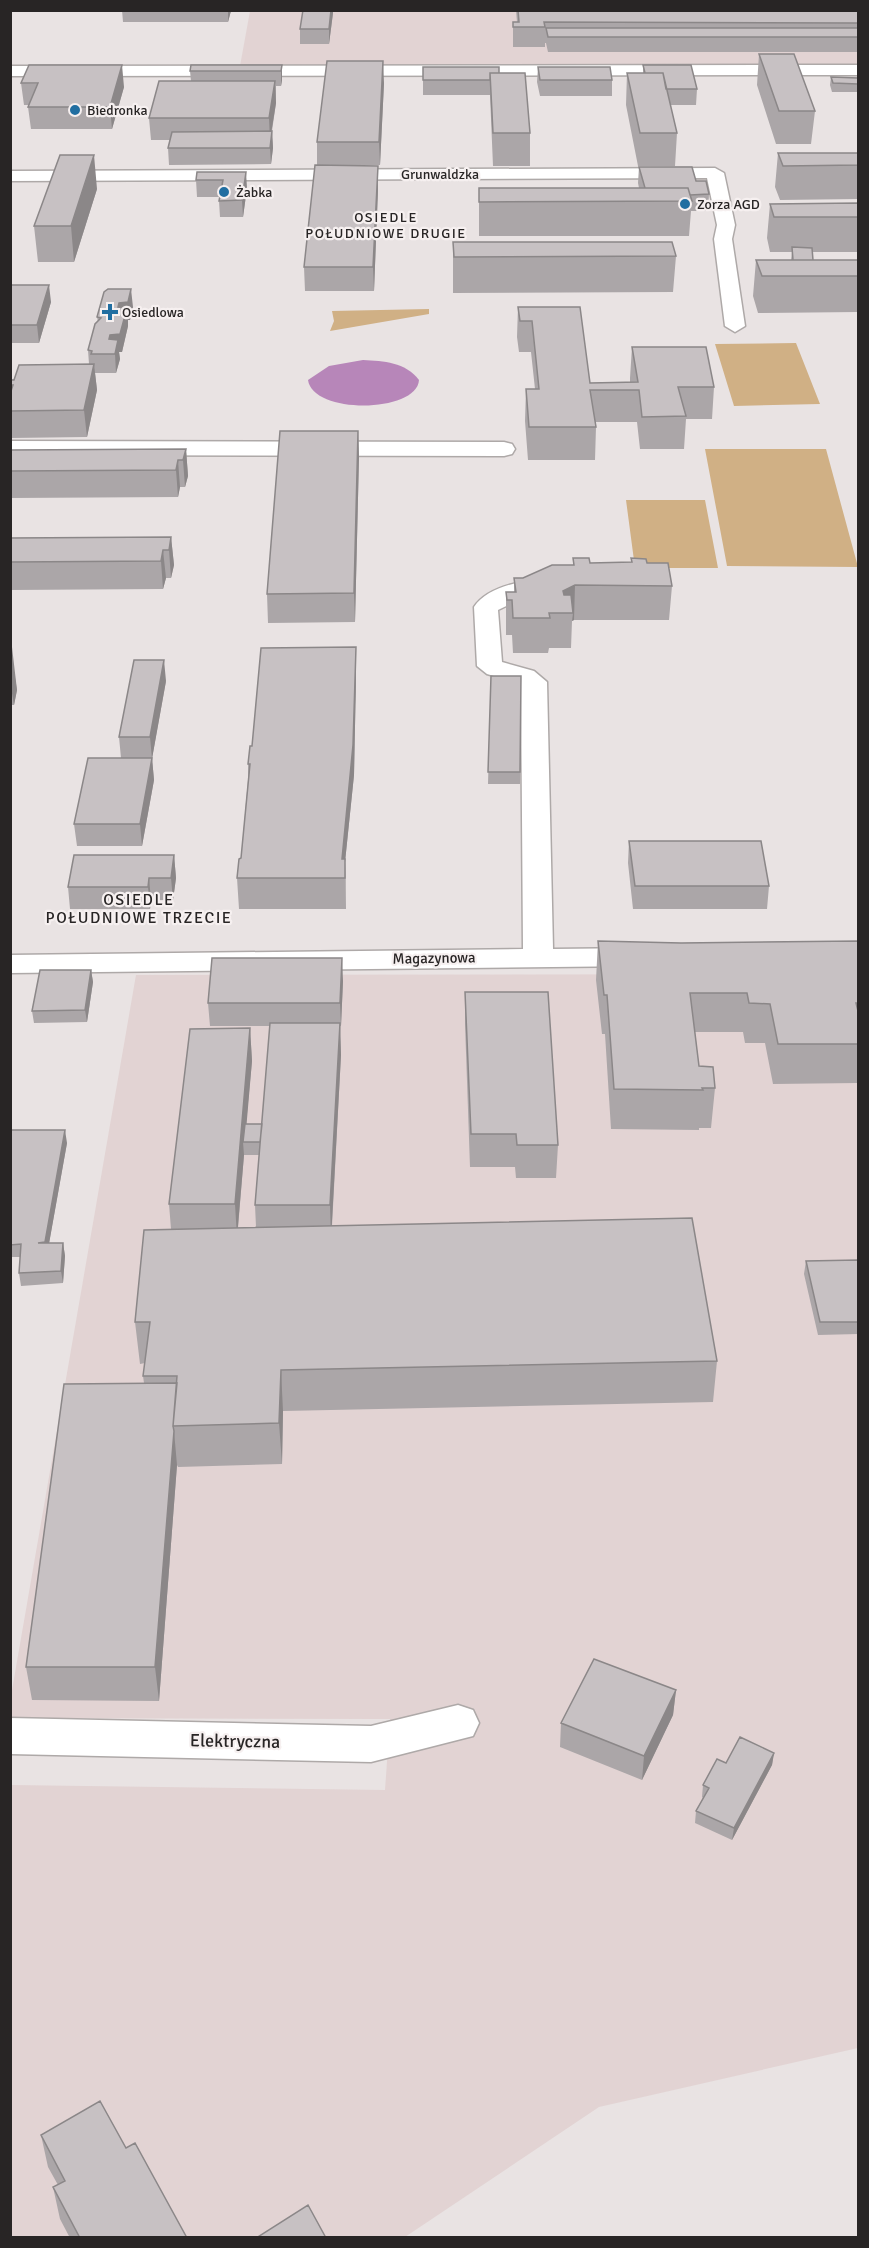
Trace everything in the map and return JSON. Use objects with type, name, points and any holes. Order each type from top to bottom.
[{"type":"street","points":[[10,71],[858,70]]},
{"type":"street","name":"Grunwaldzka","points":[[10,176],[715,173],[726,225],[723,239],[735,326]]},
{"type":"street","points":[[10,448],[504,449]]},
{"type":"street","points":[[537,956],[534,682],[528,676],[502,672],[490,666],[486,607],[507,593],[542,585],[588,585]]},
{"type":"street","name":"Magazynowa","points":[[10,964],[537,956],[668,957]]},
{"type":"street","name":"Elektryczna","points":[[10,1736],[371,1744],[458,1723]]},
{"type":"shaded area","points":[[250,11],[858,11],[858,65],[240,66]]},
{"type":"shaded area","points":[[429,309],[429,314],[330,331],[334,321],[332,311]]},
{"type":"shaded area","points":[[796,343],[820,404],[734,406],[715,344]]},
{"type":"shaded area","points":[[363,360],[386,362],[407,369],[419,380],[414,391],[402,399],[384,404],[365,406],[345,404],[327,399],[314,391],[308,380],[329,366]]},
{"type":"shaded area","points":[[705,449],[826,449],[858,567],[727,566]]},
{"type":"shaded area","points":[[626,500],[705,500],[718,568],[635,568]]},
{"type":"shaded area","points":[[858,974],[858,2048],[599,2107],[405,2237],[11,2237],[11,1785],[385,1790],[390,1719],[11,1718],[11,1696],[136,975]]},
{"type":"building","points":[[303,10],[331,10],[329,29],[300,29]]},
{"type":"building","points":[[518,10],[858,10],[858,23],[544,22],[545,27],[513,27],[513,22],[519,22]]},
{"type":"building","points":[[546,28],[858,28],[858,37],[548,37]]},
{"type":"building","points":[[759,54],[794,54],[815,111],[779,111]]},
{"type":"building","points":[[327,61],[383,61],[379,142],[317,142]]},
{"type":"building","points":[[29,65],[122,65],[110,107],[28,107],[38,83],[21,83]]},
{"type":"building","points":[[191,65],[282,65],[281,71],[190,71]]},
{"type":"building","points":[[643,65],[691,65],[697,89],[666,89],[663,73],[645,73]]},
{"type":"building","points":[[423,67],[499,67],[499,73],[490,73],[490,80],[423,80]]},
{"type":"building","points":[[538,67],[610,67],[612,80],[540,80]]},
{"type":"building","points":[[490,73],[525,73],[530,133],[493,133]]},
{"type":"building","points":[[627,73],[663,73],[677,133],[640,133]]},
{"type":"building","points":[[831,77],[858,78],[858,84],[833,83]]},
{"type":"building","points":[[159,81],[275,81],[269,118],[149,118]]},
{"type":"building","points":[[272,131],[270,148],[168,148],[172,132]]},
{"type":"building","points":[[778,153],[858,153],[858,165],[783,166]]},
{"type":"building","points":[[60,155],[94,155],[71,226],[34,226]]},
{"type":"building","points":[[315,165],[378,166],[373,267],[304,267]]},
{"type":"building","points":[[639,167],[692,167],[696,181],[706,181],[709,194],[690,195],[688,188],[645,188]]},
{"type":"building","points":[[197,172],[246,172],[242,200],[219,201],[223,180],[196,180]]},
{"type":"building","points":[[479,188],[688,188],[692,201],[479,202]]},
{"type":"building","points":[[858,203],[858,217],[774,217],[770,204]]},
{"type":"building","points":[[453,242],[672,242],[676,256],[454,257]]},
{"type":"building","points":[[792,247],[812,248],[813,260],[793,260]]},
{"type":"building","points":[[756,260],[858,260],[858,276],[762,276]]},
{"type":"building","points":[[10,285],[49,285],[37,325],[10,325]]},
{"type":"building","points":[[108,289],[131,289],[128,302],[119,303],[118,307],[127,308],[120,334],[110,335],[109,339],[118,340],[115,354],[91,354],[92,351],[88,350],[95,324],[101,318],[97,317],[104,292]]},
{"type":"building","points":[[518,307],[580,307],[590,383],[638,382],[632,347],[706,347],[714,387],[678,387],[686,416],[642,417],[639,390],[590,390],[596,427],[529,427],[526,389],[539,389],[532,321],[520,321]]},
{"type":"building","points":[[94,364],[84,410],[10,411],[10,394],[13,385],[10,385],[10,380],[14,380],[19,365]]},
{"type":"building","points":[[280,431],[358,431],[354,593],[267,594]]},
{"type":"building","points":[[186,449],[183,460],[178,460],[176,470],[10,471],[10,450]]},
{"type":"building","points":[[171,537],[169,550],[163,550],[161,561],[10,562],[10,538]]},
{"type":"building","points":[[573,558],[589,558],[590,563],[632,562],[631,558],[646,559],[647,563],[668,563],[672,586],[575,585],[563,591],[564,595],[571,595],[573,613],[549,613],[550,618],[513,618],[512,600],[507,600],[506,592],[516,592],[514,578],[523,578],[552,565],[574,565]]},
{"type":"building","points":[[356,647],[353,745],[342,859],[345,859],[345,878],[237,878],[241,858],[250,764],[248,764],[250,746],[252,746],[261,648]]},
{"type":"building","points":[[134,660],[164,660],[150,737],[119,737]]},
{"type":"building","points":[[491,676],[521,676],[520,772],[488,772]]},
{"type":"building","points":[[88,758],[152,758],[140,824],[74,824]]},
{"type":"building","points":[[629,841],[761,841],[769,886],[635,886]]},
{"type":"building","points":[[74,855],[174,855],[171,878],[149,878],[148,887],[68,887]]},
{"type":"building","points":[[598,941],[681,943],[858,941],[858,1003],[856,1003],[858,1044],[778,1044],[770,1004],[749,1003],[747,993],[690,993],[699,1066],[713,1067],[715,1088],[702,1088],[703,1090],[614,1089],[607,995],[604,995]]},
{"type":"building","points":[[212,958],[342,958],[340,1003],[208,1003]]},
{"type":"building","points":[[40,970],[91,970],[85,1010],[32,1011]]},
{"type":"building","points":[[465,992],[548,992],[558,1145],[517,1145],[516,1134],[471,1134]]},
{"type":"building","points":[[270,1023],[340,1023],[330,1205],[255,1205]]},
{"type":"building","points":[[250,1028],[235,1204],[169,1204],[190,1029]]},
{"type":"building","points":[[245,1124],[262,1124],[260,1142],[243,1142]]},
{"type":"building","points":[[10,1130],[65,1130],[45,1242],[38,1243],[63,1243],[61,1271],[19,1273],[21,1244],[10,1245]]},
{"type":"building","points":[[692,1218],[717,1361],[281,1370],[279,1423],[173,1426],[177,1376],[143,1376],[150,1322],[135,1322],[144,1230]]},
{"type":"building","points":[[858,1260],[858,1322],[820,1322],[806,1261]]},
{"type":"building","points":[[177,1383],[155,1667],[26,1667],[64,1384]]},
{"type":"building","points":[[594,1659],[676,1690],[644,1756],[561,1723]]},
{"type":"building","points":[[740,1737],[774,1753],[734,1828],[696,1811],[709,1788],[703,1785],[717,1759],[726,1763]]},
{"type":"building","points":[[100,2101],[126,2148],[135,2143],[187,2238],[80,2238],[53,2187],[65,2181],[41,2135]]},
{"type":"building","points":[[308,2205],[326,2238],[256,2238]]},
{"type":"place","name":"Biedronka","points":[[75,110]]},
{"type":"place","name":"Żabka","points":[[224,192]]},
{"type":"place","name":"Zorza AGD","points":[[685,204]]},
{"type":"place","name":"Osiedlowa","points":[[110,312]]},
{"type":"district","name":"OSIEDLE POŁUDNIOWE DRUGIE","points":[[386,226]]},
{"type":"district","name":"OSIEDLE POŁUDNIOWE TRZECIE","points":[[139,908]]}]
